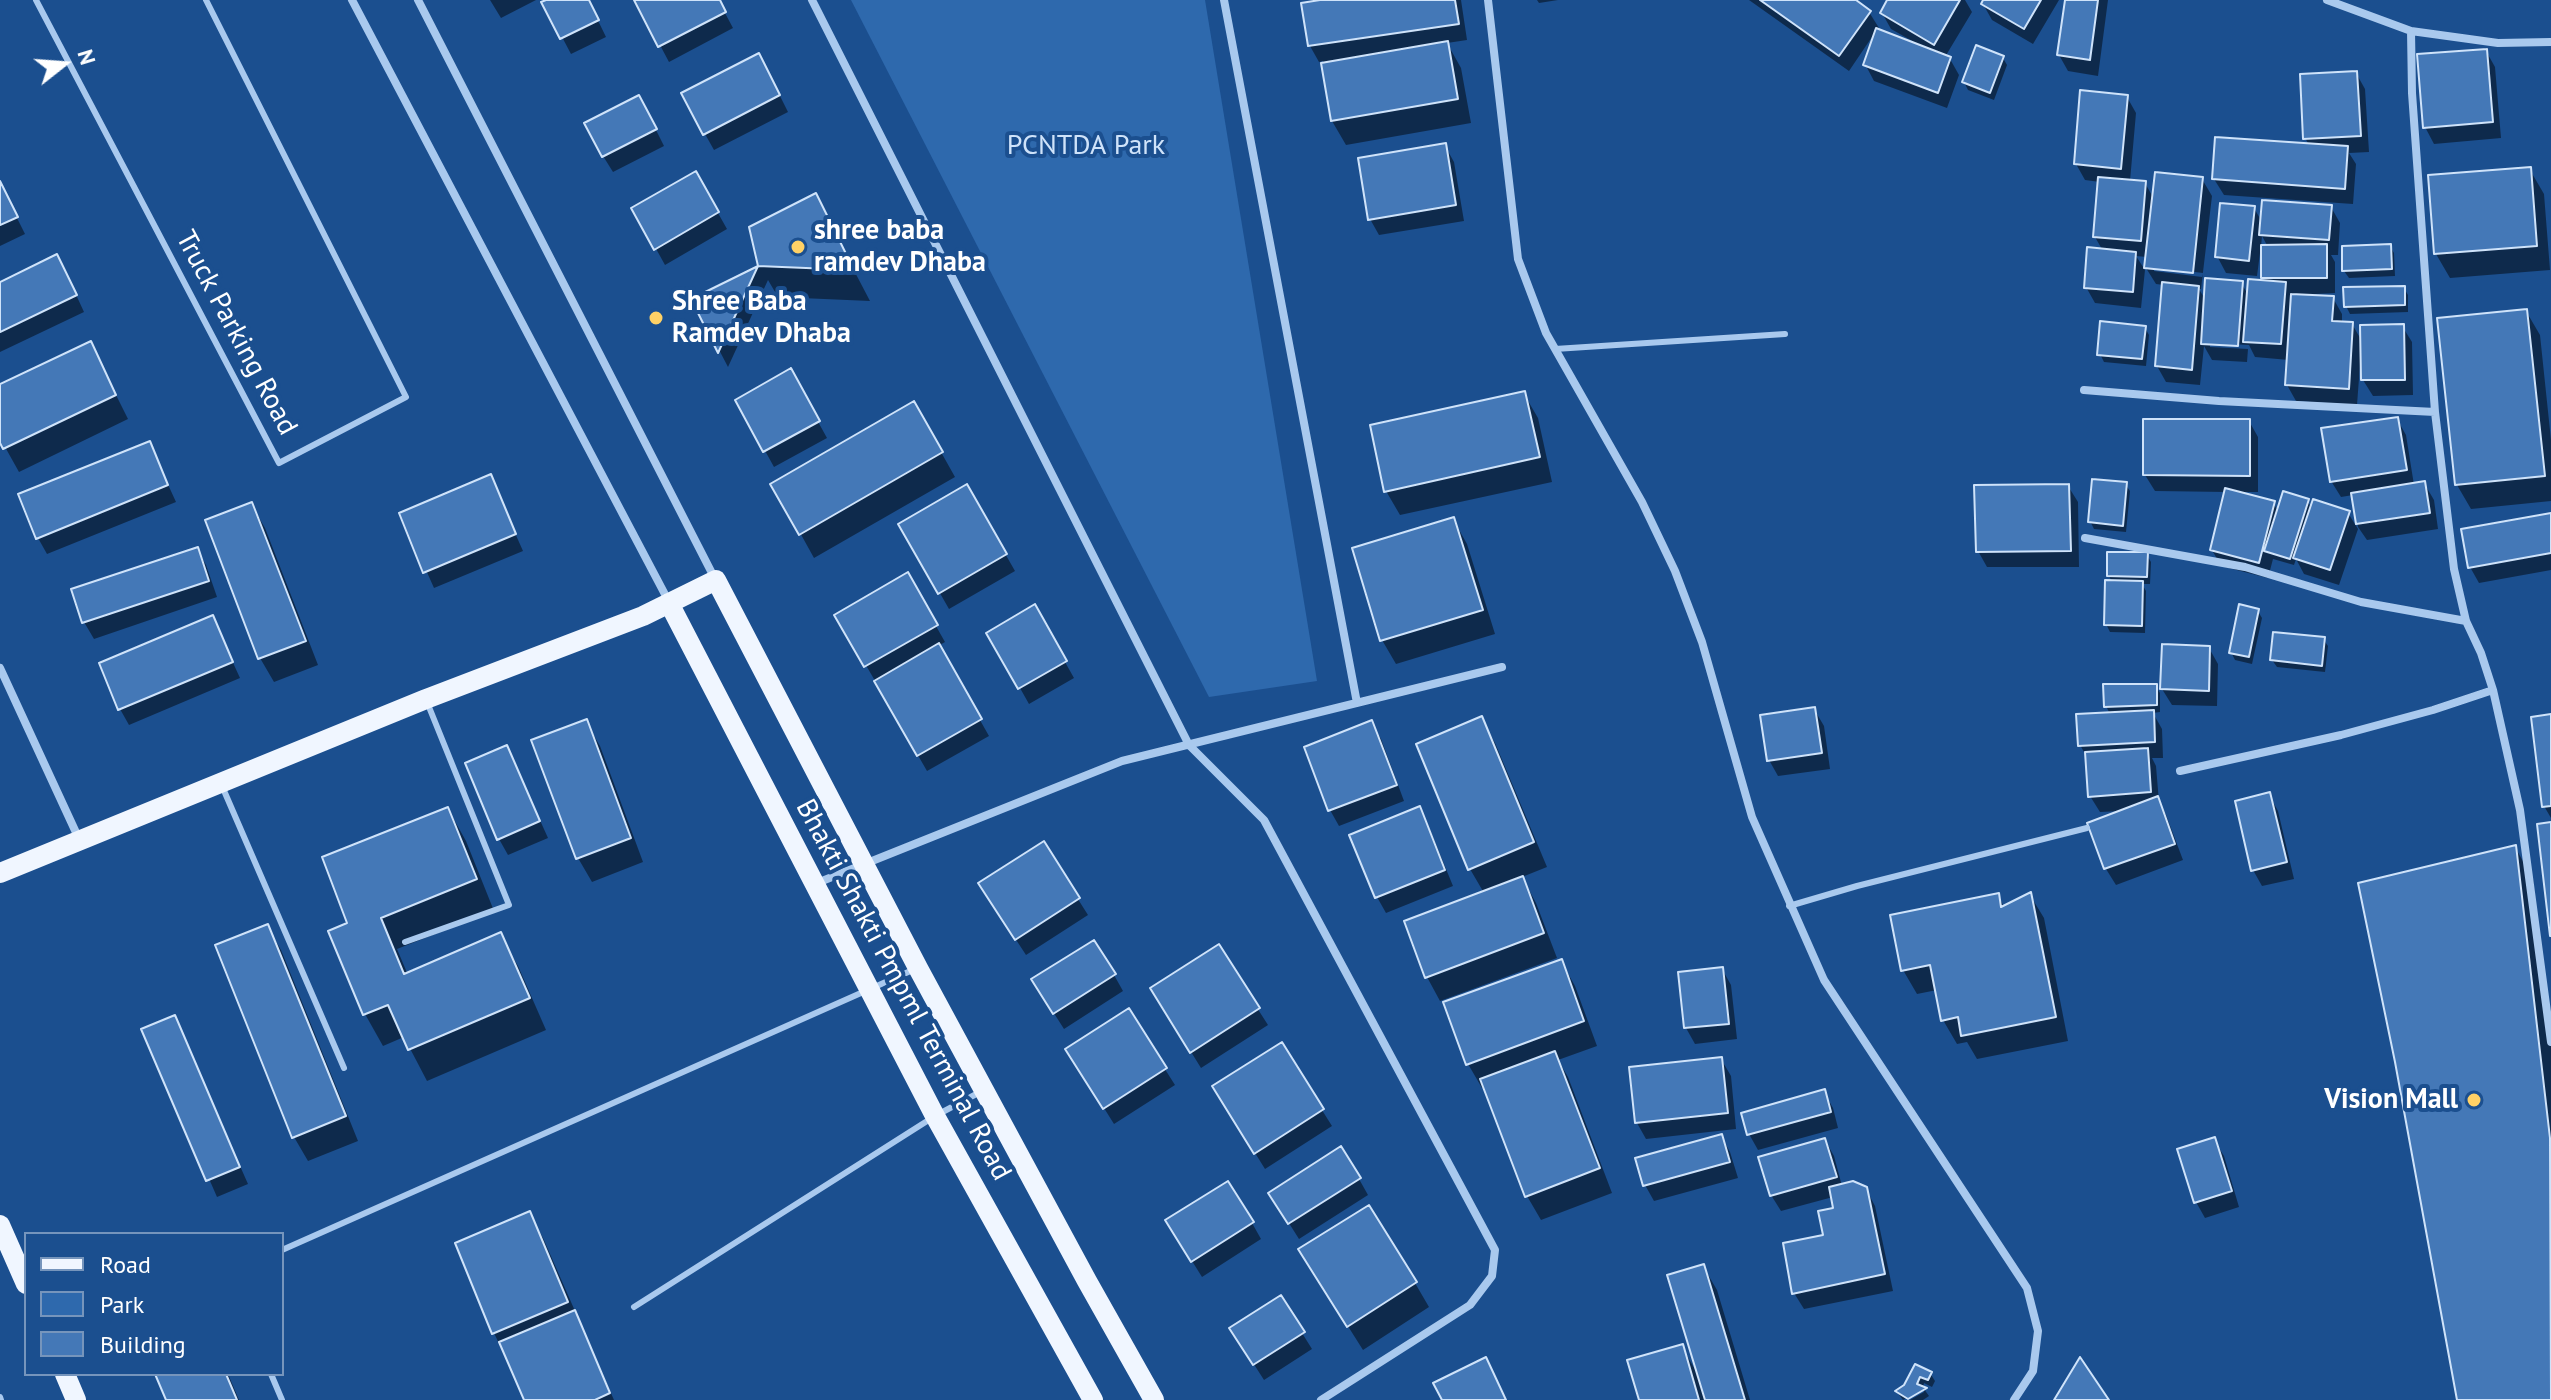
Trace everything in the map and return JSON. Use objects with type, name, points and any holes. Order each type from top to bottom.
[{"type":"main road","points":[[0,873],[426,699],[630,621],[716,580],[918,968],[1154,1400]]},
{"type":"main road","name":"Bhakti Shakti Pmpml Terminal Road","points":[[669,603],[935,1116],[1093,1400]]},
{"type":"main road","points":[[0,1225],[24,1279]]},
{"type":"main road","points":[[66,1376],[76,1400]]},
{"type":"street","points":[[352,0],[669,603]]},
{"type":"street","points":[[418,0],[716,580]]},
{"type":"street","points":[[812,0],[1189,745],[1264,820],[1495,1250],[1492,1276],[1470,1305],[1321,1400]]},
{"type":"street","points":[[1224,0],[1357,703]]},
{"type":"street","points":[[1488,0],[1518,259],[1546,333],[1642,502],[1675,571],[1702,642],[1752,817],[1824,980],[2027,1288],[2038,1331],[2033,1371],[2014,1400]]},
{"type":"street","points":[[2327,0],[2411,31],[2498,43],[2551,42]]},
{"type":"street","points":[[2411,31],[2412,93],[2435,412],[2454,569],[2466,621],[2493,690],[2520,810],[2551,1042]]},
{"type":"street","points":[[2084,390],[2219,401],[2435,412]]},
{"type":"street","points":[[2085,538],[2245,567],[2361,602],[2466,621]]},
{"type":"street","points":[[814,884],[1122,761],[1502,667]]},
{"type":"street","points":[[0,668],[80,840]]},
{"type":"street","points":[[2180,771],[2341,735],[2493,690]]},
{"type":"lane","name":"Truck Parking Road","points":[[36,0],[279,463],[406,397],[206,0]]},
{"type":"lane","points":[[1555,349],[1785,334]]},
{"type":"lane","points":[[405,942],[509,905],[426,699]]},
{"type":"lane","points":[[220,782],[344,1068]]},
{"type":"lane","points":[[1789,906],[2087,828]]},
{"type":"lane","points":[[284,1249],[918,968]]},
{"type":"lane","points":[[634,1307],[935,1116],[985,1089]]},
{"type":"lane","points":[[272,1376],[282,1400]]},
{"type":"green space","name":"PCNTDA Park","points":[[851,0],[1205,0],[1317,681],[1209,697]]},
{"type":"building","points":[[589,0],[599,20],[560,39],[541,2]]},
{"type":"building","points":[[634,0],[720,0],[726,12],[658,47]]},
{"type":"building","points":[[1320,0],[1455,0],[1459,24],[1308,46],[1301,3]]},
{"type":"building","points":[[1760,0],[1856,0],[1871,11],[1839,56]]},
{"type":"building","points":[[1887,0],[1960,0],[1934,45],[1880,13]]},
{"type":"building","points":[[1983,0],[2041,0],[2024,29],[1981,4]]},
{"type":"building","points":[[2065,0],[2098,0],[2090,60],[2057,55]]},
{"type":"building","points":[[1876,28],[1951,57],[1938,93],[1863,65]]},
{"type":"building","points":[[1448,41],[1458,99],[1331,121],[1321,63]]},
{"type":"building","points":[[1976,45],[2004,56],[1990,93],[1962,82]]},
{"type":"building","points":[[2487,49],[2493,122],[2423,128],[2417,54]]},
{"type":"building","points":[[759,53],[780,95],[703,135],[681,93]]},
{"type":"building","points":[[2357,71],[2361,136],[2303,139],[2300,74]]},
{"type":"building","points":[[2080,90],[2128,95],[2121,169],[2074,164]]},
{"type":"building","points":[[639,95],[657,129],[602,157],[584,123]]},
{"type":"building","points":[[2215,137],[2348,146],[2345,189],[2212,179]]},
{"type":"building","points":[[1446,143],[1456,205],[1368,220],[1358,158]]},
{"type":"building","points":[[2531,167],[2537,246],[2434,254],[2428,175]]},
{"type":"building","points":[[696,171],[719,212],[654,250],[631,208]]},
{"type":"building","points":[[2155,172],[2203,177],[2193,273],[2144,268]]},
{"type":"building","points":[[2098,177],[2146,181],[2141,241],[2093,237]]},
{"type":"building","points":[[0,181],[18,217],[0,225]]},
{"type":"building","name":"shree baba ramdev Dhaba","points":[[816,193],[854,270],[758,266],[749,227]]},
{"type":"building","points":[[2262,200],[2332,205],[2329,240],[2259,235]]},
{"type":"building","points":[[2220,203],[2255,206],[2249,261],[2215,257]]},
{"type":"building","points":[[2327,244],[2327,278],[2261,278],[2261,245]]},
{"type":"building","points":[[2391,244],[2392,269],[2342,271],[2342,246]]},
{"type":"building","points":[[2087,247],[2136,252],[2133,292],[2084,288]]},
{"type":"building","points":[[57,254],[77,295],[0,332],[0,282]]},
{"type":"building","points":[[758,266],[718,353],[691,299]]},
{"type":"building","points":[[2205,278],[2243,281],[2238,346],[2201,344]]},
{"type":"building","points":[[2248,279],[2286,282],[2281,344],[2243,342]]},
{"type":"building","points":[[2162,282],[2199,286],[2192,370],[2155,366]]},
{"type":"building","points":[[2405,286],[2405,305],[2344,307],[2343,287]]},
{"type":"building","points":[[2291,294],[2334,296],[2332,321],[2353,322],[2349,389],[2285,385]]},
{"type":"building","points":[[2527,309],[2545,476],[2455,485],[2437,318]]},
{"type":"building","points":[[2100,321],[2146,326],[2142,359],[2097,355]]},
{"type":"building","points":[[2404,324],[2405,380],[2361,380],[2360,325]]},
{"type":"building","points":[[91,341],[116,395],[3,449],[0,443],[0,384]]},
{"type":"building","points":[[791,368],[820,421],[763,452],[735,400]]},
{"type":"building","points":[[1525,391],[1540,457],[1384,492],[1370,425]]},
{"type":"building","points":[[914,401],[943,452],[799,535],[770,484]]},
{"type":"building","points":[[2398,417],[2407,470],[2330,482],[2321,428]]},
{"type":"building","points":[[2143,419],[2250,419],[2250,476],[2143,475]]},
{"type":"building","points":[[150,441],[168,485],[36,539],[18,494]]},
{"type":"building","points":[[491,474],[516,534],[423,573],[399,513]]},
{"type":"building","points":[[2092,479],[2127,482],[2123,526],[2088,522]]},
{"type":"building","points":[[2425,481],[2430,513],[2356,524],[2351,493]]},
{"type":"building","points":[[967,484],[1007,554],[938,594],[898,524]]},
{"type":"building","points":[[2069,484],[2071,551],[1976,552],[1974,485]]},
{"type":"building","points":[[2225,488],[2275,501],[2259,563],[2210,550]]},
{"type":"building","points":[[2283,491],[2309,499],[2290,559],[2264,551]]},
{"type":"building","points":[[2313,499],[2350,511],[2330,570],[2293,558]]},
{"type":"building","points":[[252,502],[306,641],[258,659],[205,520]]},
{"type":"building","points":[[2551,513],[2551,553],[2468,568],[2461,529]]},
{"type":"building","points":[[1454,517],[1483,610],[1380,641],[1352,548]]},
{"type":"building","points":[[198,547],[209,581],[82,623],[71,589]]},
{"type":"building","points":[[2107,552],[2148,552],[2147,577],[2107,576]]},
{"type":"building","points":[[908,572],[938,625],[864,667],[834,615]]},
{"type":"building","points":[[2105,580],[2143,581],[2142,626],[2104,625]]},
{"type":"building","points":[[1035,604],[1067,661],[1018,689],[986,633]]},
{"type":"building","points":[[2239,604],[2259,609],[2249,657],[2229,653]]},
{"type":"building","points":[[213,615],[233,662],[118,710],[99,663]]},
{"type":"building","points":[[2273,632],[2325,637],[2322,666],[2270,660]]},
{"type":"building","points":[[939,643],[982,719],[917,756],[874,681]]},
{"type":"building","points":[[2162,644],[2210,646],[2209,691],[2160,689]]},
{"type":"building","points":[[2103,684],[2157,684],[2157,705],[2104,707]]},
{"type":"building","points":[[1815,707],[1822,753],[1767,761],[1760,715]]},
{"type":"building","points":[[2154,710],[2155,742],[2078,746],[2076,714]]},
{"type":"building","points":[[2551,714],[2551,806],[2542,807],[2531,717]]},
{"type":"building","points":[[1482,716],[1534,842],[1468,870],[1416,744]]},
{"type":"building","points":[[587,719],[631,838],[576,859],[531,740]]},
{"type":"building","points":[[1372,720],[1397,785],[1328,811],[1304,747]]},
{"type":"building","points":[[507,745],[540,821],[497,840],[465,763]]},
{"type":"building","points":[[2148,748],[2151,792],[2088,797],[2085,752]]},
{"type":"building","points":[[2270,792],[2287,862],[2251,871],[2235,801]]},
{"type":"building","points":[[2158,796],[2175,844],[2104,869],[2087,823]]},
{"type":"building","points":[[1420,806],[1445,870],[1375,898],[1349,835]]},
{"type":"building","points":[[448,807],[477,879],[381,918],[404,974],[501,932],[530,998],[408,1050],[388,1005],[363,1015],[328,931],[347,923],[322,857]]},
{"type":"building","points":[[2551,822],[2551,936],[2550,936],[2537,824]]},
{"type":"building","points":[[1044,841],[1080,898],[1015,940],[978,883]]},
{"type":"building","name":"Vision Mall","points":[[2516,845],[2550,1138],[2551,1400],[2457,1400],[2395,1062],[2358,883]]},
{"type":"building","points":[[1523,876],[1544,933],[1425,978],[1404,921]]},
{"type":"building","points":[[2031,892],[2056,1017],[1961,1036],[1958,1017],[1941,1021],[1930,965],[1901,971],[1890,915],[1999,893],[2001,907]]},
{"type":"building","points":[[268,924],[346,1116],[292,1138],[215,945]]},
{"type":"building","points":[[1094,940],[1116,974],[1053,1014],[1031,979]]},
{"type":"building","points":[[1219,944],[1260,1008],[1190,1053],[1150,988]]},
{"type":"building","points":[[1562,959],[1584,1021],[1466,1065],[1443,1002]]},
{"type":"building","points":[[1723,967],[1729,1024],[1684,1028],[1678,972]]},
{"type":"building","points":[[1129,1008],[1167,1068],[1103,1109],[1065,1049]]},
{"type":"building","points":[[175,1015],[240,1167],[206,1181],[141,1029]]},
{"type":"building","points":[[1282,1042],[1324,1109],[1254,1154],[1212,1086]]},
{"type":"building","points":[[1555,1051],[1600,1168],[1525,1197],[1480,1079]]},
{"type":"building","points":[[1722,1057],[1728,1113],[1635,1123],[1629,1067]]},
{"type":"building","points":[[1825,1089],[1831,1112],[1747,1135],[1741,1113]]},
{"type":"building","points":[[1722,1134],[1730,1162],[1643,1186],[1635,1158]]},
{"type":"building","points":[[2215,1137],[2232,1191],[2194,1203],[2177,1149]]},
{"type":"building","points":[[1825,1138],[1837,1177],[1770,1196],[1758,1157]]},
{"type":"building","points":[[1341,1146],[1361,1178],[1288,1224],[1268,1193]]},
{"type":"building","points":[[1228,1181],[1254,1222],[1191,1262],[1165,1220]]},
{"type":"building","points":[[1853,1181],[1867,1187],[1885,1274],[1792,1294],[1783,1243],[1823,1235],[1818,1211],[1833,1208],[1829,1187]]},
{"type":"building","points":[[1369,1205],[1417,1282],[1347,1327],[1298,1249]]},
{"type":"building","points":[[530,1211],[568,1302],[492,1334],[455,1243]]},
{"type":"building","points":[[1704,1264],[1745,1400],[1705,1400],[1667,1275]]},
{"type":"building","points":[[1281,1295],[1305,1332],[1253,1365],[1229,1328]]},
{"type":"building","points":[[575,1310],[610,1393],[595,1400],[524,1400],[499,1342]]},
{"type":"building","points":[[1683,1344],[1699,1400],[1639,1400],[1627,1360]]},
{"type":"building","points":[[1486,1357],[1506,1400],[1442,1400],[1433,1383]]},
{"type":"building","points":[[2080,1357],[2109,1400],[2054,1400]]},
{"type":"building","points":[[1915,1364],[1932,1372],[1928,1380],[1920,1377],[1917,1384],[1927,1388],[1908,1399],[1895,1391],[1904,1385]]},
{"type":"building","points":[[156,1376],[227,1376],[237,1400],[166,1400]]},
{"type":"place","name":"shree baba ramdev Dhaba","points":[[798,247]]},
{"type":"place","name":"Shree Baba Ramdev Dhaba","points":[[656,318]]},
{"type":"place","name":"Vision Mall","points":[[2474,1100]]}]
